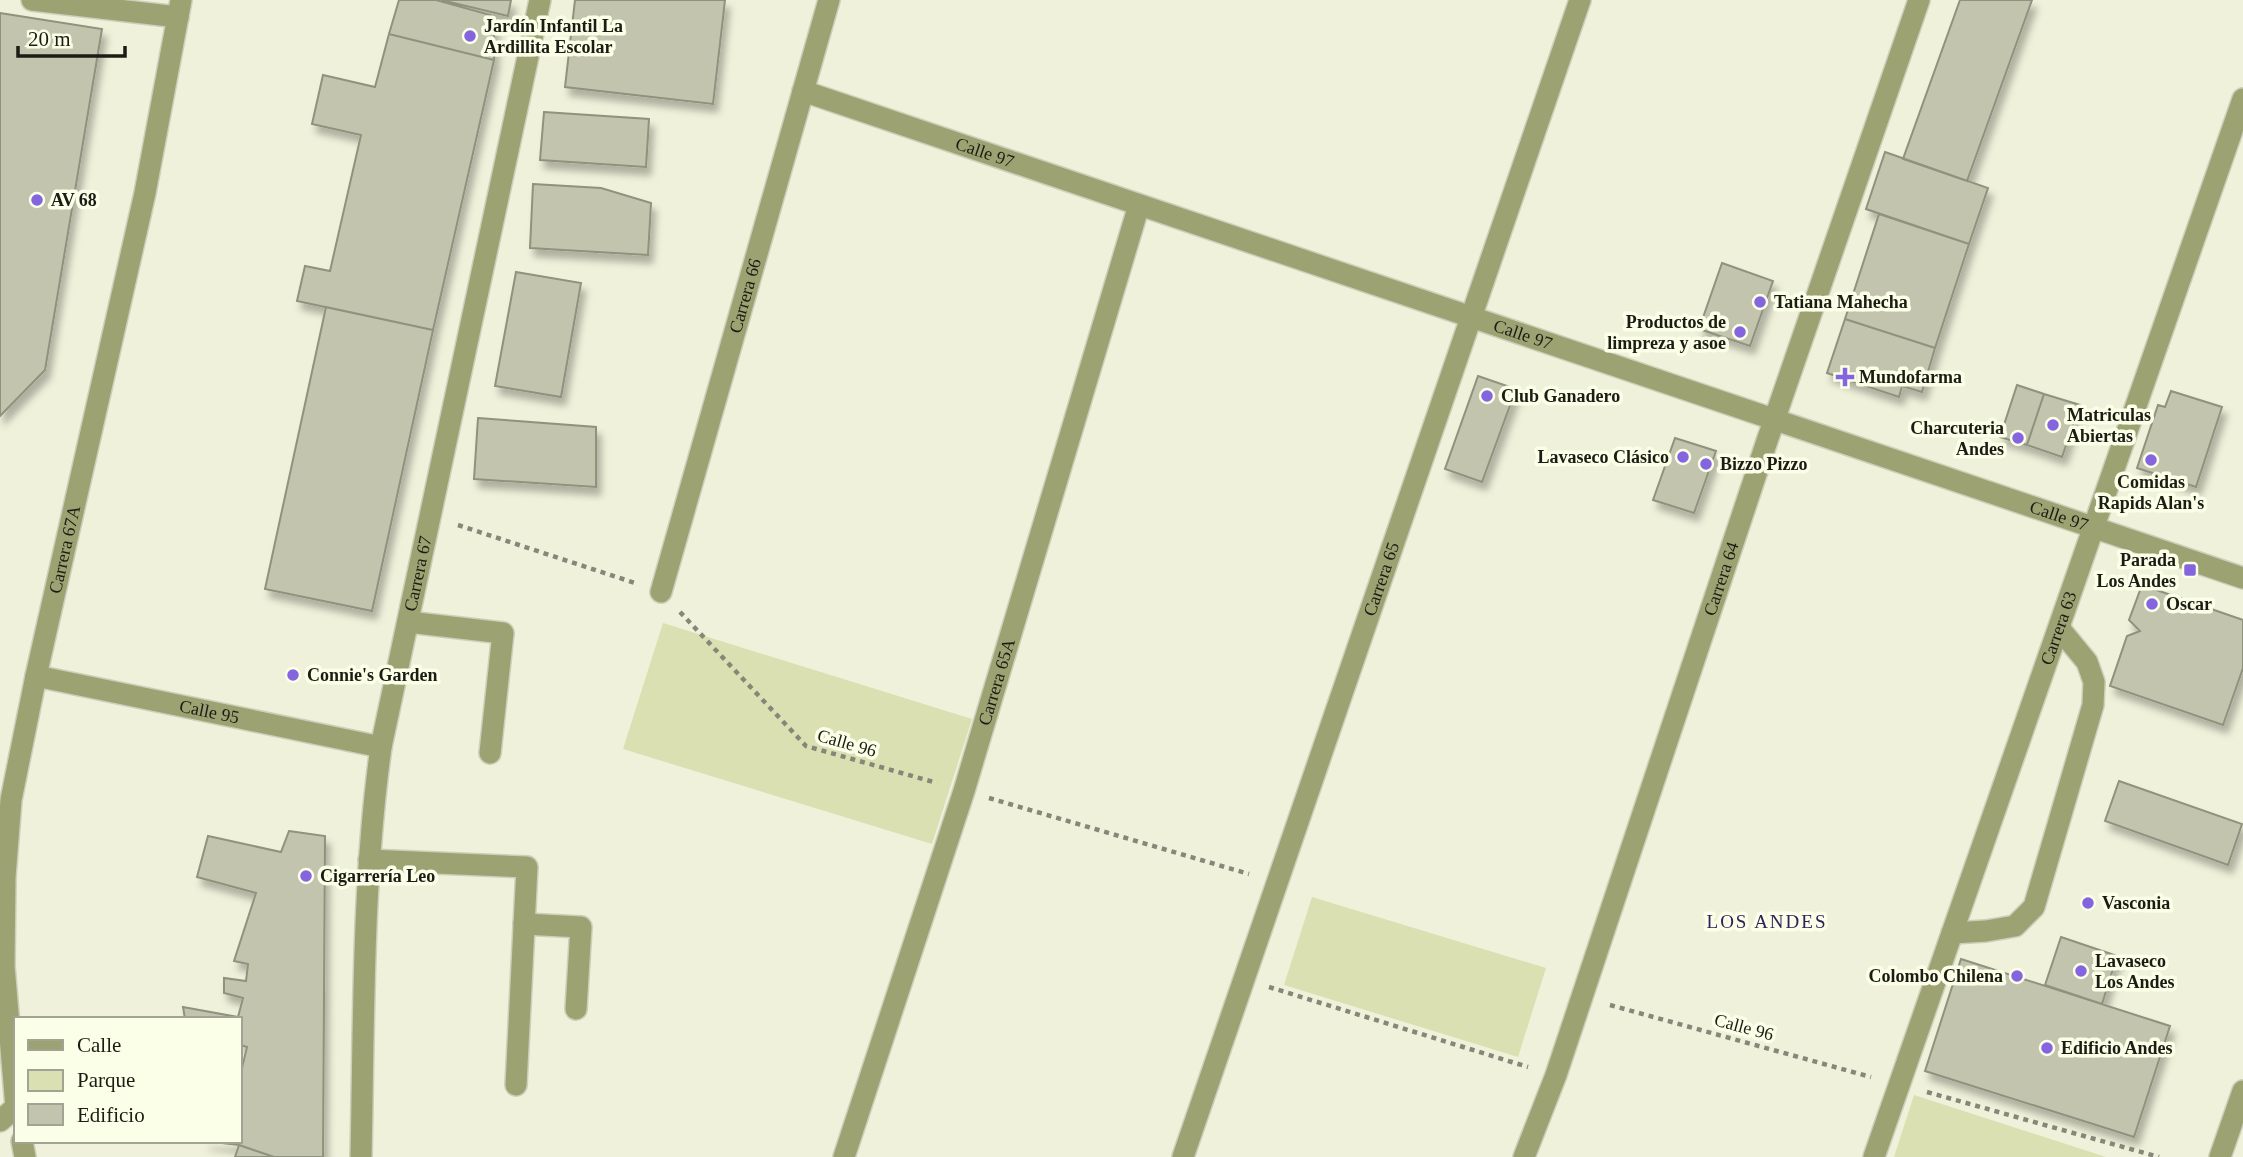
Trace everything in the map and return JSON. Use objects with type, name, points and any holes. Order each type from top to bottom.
[{"type":"street","points":[[32,0],[179,8]]},
{"type":"street","name":"Carrera 67","points":[[361,1157],[369,860],[381,747],[540,0]]},
{"type":"street","name":"Carrera 66","points":[[661,592],[829,0]]},
{"type":"street","name":"Carrera 65","points":[[1183,1157],[1580,0]]},
{"type":"street","name":"Carrera 64","points":[[1524,1157],[1556,1076],[1775,419],[1919,0]]},
{"type":"street","name":"Carrera 67A","points":[[14,1087],[2,966],[11,800],[36,676],[145,193],[179,8]]},
{"type":"street","name":"Calle 97","points":[[803,91],[2243,578]]},
{"type":"street","name":"Carrera 63","points":[[1874,1157],[2243,99]]},
{"type":"street","name":"Carrera 65A","points":[[844,1157],[964,791],[1139,205]]},
{"type":"street","points":[[408,622],[503,633],[490,753]]},
{"type":"street","points":[[1952,933],[2015,926],[2034,907],[2093,705],[2094,682],[2087,662],[2059,628]]},
{"type":"street","name":"Calle 95","points":[[36,676],[381,747]]},
{"type":"street","points":[[369,860],[527,867],[516,1085]]},
{"type":"street","points":[[524,924],[581,927],[576,1009]]},
{"type":"street","points":[[2220,1157],[2243,1091]]},
{"type":"street","points":[[0,1092],[14,1105]]},
{"type":"street","points":[[0,1121],[14,1109]]},
{"type":"path","name":"Calle 96","points":[[430,516],[661,592],[806,746],[1277,883]]},
{"type":"path","points":[[1244,979],[1556,1076]]},
{"type":"path","name":"Calle 96","points":[[1582,997],[2159,1157]]},
{"type":"green space","points":[[663,623],[972,719],[932,844],[623,749]]},
{"type":"green space","points":[[1312,897],[1546,968],[1518,1057],[1284,985]]},
{"type":"green space","points":[[1914,1095],[2106,1157],[1894,1157]]},
{"type":"building","points":[[399,0],[436,0],[494,16],[494,60],[389,34]]},
{"type":"building","points":[[441,0],[511,0],[508,16]]},
{"type":"building","points":[[575,0],[725,0],[713,104],[565,87]]},
{"type":"building","points":[[1960,0],[2032,0],[1967,181],[1903,159]]},
{"type":"building","name":"AV 68","points":[[0,13],[102,29],[45,370],[0,416]]},
{"type":"building","points":[[389,34],[494,60],[433,330],[297,301],[305,266],[330,271],[361,135],[312,124],[323,75],[375,87]]},
{"type":"building","points":[[544,112],[649,119],[646,167],[540,160]]},
{"type":"building","points":[[1885,152],[1988,188],[1969,244],[1866,209]]},
{"type":"building","points":[[533,184],[601,188],[651,203],[648,255],[530,248]]},
{"type":"building","points":[[1879,214],[1969,244],[1935,348],[1845,319]]},
{"type":"building","points":[[1722,263],[1773,281],[1750,346],[1699,329]]},
{"type":"building","points":[[516,272],[581,283],[561,397],[495,386]]},
{"type":"building","points":[[326,307],[433,330],[372,611],[265,589]]},
{"type":"building","points":[[1845,319],[1935,348],[1922,392],[1902,386],[1899,397],[1827,373]]},
{"type":"building","points":[[1478,376],[1516,389],[1482,482],[1445,469]]},
{"type":"building","points":[[2017,385],[2044,394],[2027,445],[2000,437]]},
{"type":"building","points":[[2171,391],[2222,407],[2196,487],[2137,468],[2158,405],[2165,407]]},
{"type":"building","name":"Matriculas Abiertas","points":[[2044,394],[2080,405],[2062,457],[2027,445]]},
{"type":"building","points":[[478,418],[596,427],[596,487],[474,479]]},
{"type":"building","points":[[1675,438],[1716,451],[1694,513],[1653,500]]},
{"type":"building","points":[[2142,585],[2243,620],[2243,668],[2223,725],[2110,686],[2127,636],[2140,631],[2129,620]]},
{"type":"building","points":[[2119,781],[2242,824],[2228,865],[2105,821]]},
{"type":"building","points":[[289,831],[325,836],[323,1157],[274,1157],[239,1145],[222,1143],[242,1143],[242,1068],[247,1047],[242,1046],[242,1017],[238,1017],[243,998],[224,993],[224,978],[246,981],[248,964],[234,961],[256,893],[197,877],[208,836],[281,852]]},
{"type":"building","name":"Lavaseco Los Andes","points":[[2061,937],[2117,956],[2102,1004],[2045,985]]},
{"type":"building","name":"Edificio Andes","points":[[1961,959],[2170,1026],[2134,1137],[1925,1071]]},
{"type":"building","points":[[183,1007],[238,1017],[185,1017]]},
{"type":"building","points":[[239,1145],[274,1157],[235,1157]]},
{"type":"place","name":"Jardín Infantil La Ardillita Escolar","points":[[470,36]]},
{"type":"place","name":"AV 68","points":[[37,200]]},
{"type":"place","name":"Tatiana Mahecha","points":[[1760,302]]},
{"type":"place","name":"Productos de limpreza y asoe","points":[[1740,332]]},
{"type":"place","name":"Mundofarma","points":[[1845,377]]},
{"type":"place","name":"Club Ganadero","points":[[1487,396]]},
{"type":"place","name":"Matriculas Abiertas","points":[[2053,425]]},
{"type":"place","name":"Charcuteria Andes","points":[[2018,438]]},
{"type":"place","name":"Lavaseco Clásico","points":[[1683,457]]},
{"type":"place","name":"Comidas Rapids Alan's","points":[[2151,460]]},
{"type":"place","name":"Bizzo Pizzo","points":[[1706,464]]},
{"type":"place","name":"Parada Los Andes","points":[[2190,570]]},
{"type":"place","name":"Oscar","points":[[2152,604]]},
{"type":"place","name":"Connie's Garden","points":[[293,675]]},
{"type":"place","name":"Cigarrería Leo","points":[[306,876]]},
{"type":"place","name":"Vasconia","points":[[2088,903]]},
{"type":"place","name":"Lavaseco Los Andes","points":[[2081,971]]},
{"type":"place","name":"Colombo Chilena","points":[[2017,976]]},
{"type":"place","name":"Edificio Andes","points":[[2047,1048]]},
{"type":"district","name":"LOS ANDES","points":[[1767,921]]}]
